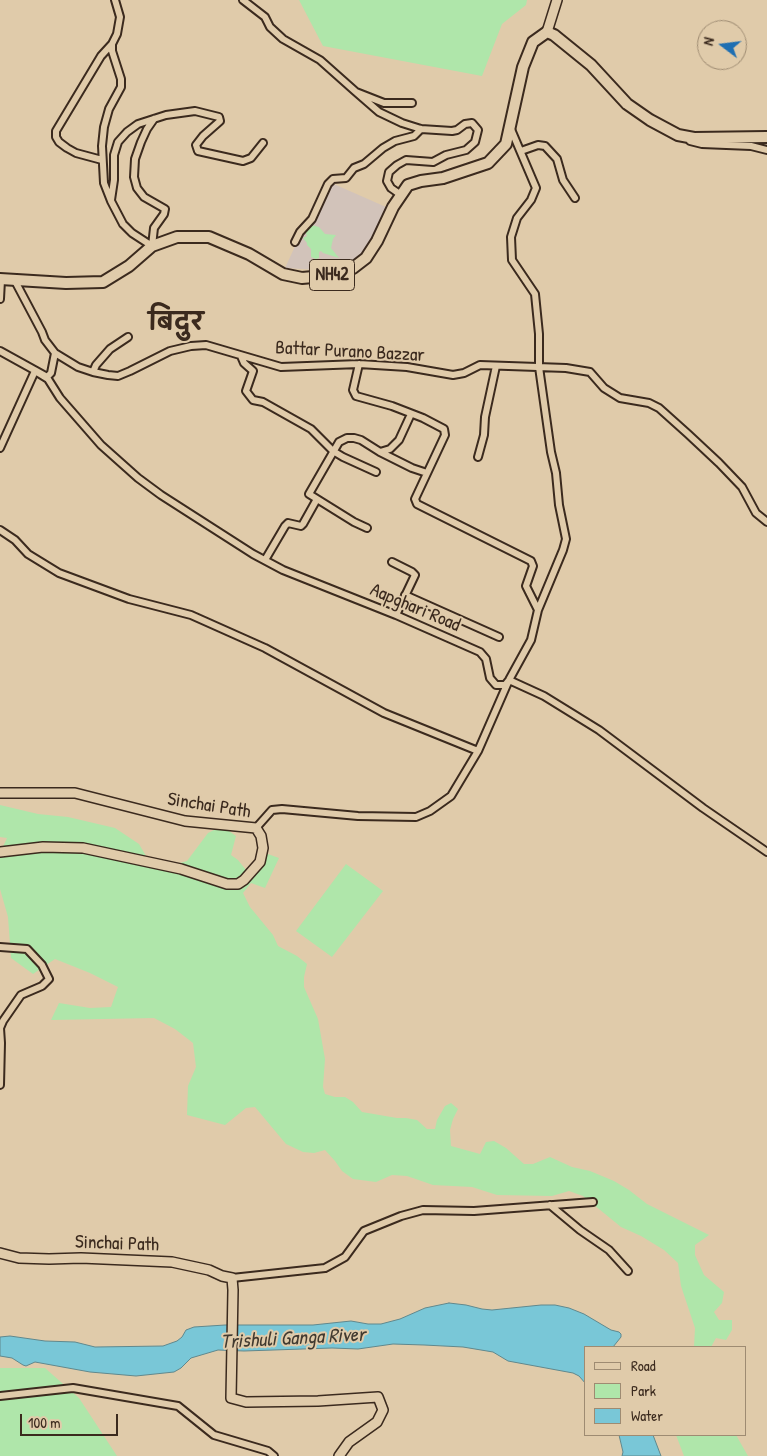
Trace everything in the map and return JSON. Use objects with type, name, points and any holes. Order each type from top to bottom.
[{"type":"main road","name":"NH42","points":[[1,280],[66,283],[103,282],[129,266],[152,246],[177,237],[209,237],[249,254],[283,274],[302,278],[335,275],[353,268],[366,258],[408,185],[443,178],[488,163],[506,144],[523,67],[533,42],[547,32]]},
{"type":"main road","points":[[547,32],[554,35],[591,65],[627,104],[650,120],[678,135],[694,138],[767,137]]},
{"type":"street","points":[[102,160],[76,153],[67,148],[56,138],[56,131],[101,56],[112,44],[117,34],[120,17],[115,0]]},
{"type":"street","points":[[243,0],[265,17],[270,27],[283,38],[320,60],[379,112],[402,123],[421,129],[452,131],[465,124],[472,123],[478,130],[475,142],[466,150],[446,155],[433,162],[406,160],[397,165],[389,172],[387,181],[391,188],[401,195]]},
{"type":"street","points":[[547,32],[557,0]]},
{"type":"street","points":[[112,44],[112,51],[121,79],[121,87],[109,109],[104,127],[102,146],[104,183],[123,224],[132,233],[152,246],[154,228],[164,214],[165,209],[144,197],[137,188],[134,177],[135,159],[147,129],[154,119]]},
{"type":"street","points":[[356,92],[384,103],[412,103]]},
{"type":"street","points":[[111,201],[114,180],[114,155],[118,142],[126,132],[138,124],[194,111],[219,117],[220,121],[196,144],[198,151],[243,161],[251,158],[263,142]]},
{"type":"street","points":[[256,828],[272,810],[282,809],[341,815],[416,816],[430,811],[451,796],[478,751],[509,680],[531,640],[538,610],[566,539],[559,505],[556,473],[551,452],[539,367],[539,334],[535,294],[512,260],[511,237],[517,218],[531,200],[536,188],[510,127]]},
{"type":"street","points":[[295,242],[300,232],[312,219],[328,184],[333,179],[346,178],[354,168],[364,164],[383,148],[395,141],[414,136],[421,129]]},
{"type":"street","points":[[678,135],[693,142],[744,146],[767,150]]},
{"type":"street","points":[[521,151],[538,145],[545,146],[557,159],[563,180],[575,198]]},
{"type":"street","points":[[0,299],[1,280]]},
{"type":"street","name":"Battar Purano Bazzar","points":[[15,281],[45,340],[55,353],[78,367],[93,372],[118,376],[170,351],[206,345],[281,367],[360,364],[407,367],[454,375],[464,373],[480,365],[575,369],[590,372],[604,388],[620,398],[648,403],[659,408],[742,487],[756,513],[767,522]]},
{"type":"street","points":[[93,372],[96,365],[110,349],[128,336]]},
{"type":"street","name":"Aapghari Road","points":[[0,351],[48,379],[60,398],[101,445],[138,478],[161,494],[283,570],[396,615],[480,652],[486,659],[490,678],[496,685],[505,685],[509,680]]},
{"type":"street","points":[[0,448],[3,434],[35,371],[47,377],[51,373],[55,353]]},
{"type":"street","points":[[241,356],[244,363],[253,371],[246,391],[249,396],[254,400],[264,402],[311,429],[333,451],[343,457],[376,472]]},
{"type":"street","points":[[360,364],[353,390],[356,396],[392,406],[444,429],[445,434],[415,499],[417,504],[530,561],[533,566],[526,586],[538,610]]},
{"type":"street","points":[[478,457],[484,435],[485,417],[496,366]]},
{"type":"street","points":[[380,452],[390,449],[399,440],[411,414]]},
{"type":"street","points":[[367,528],[309,494],[339,442],[347,438],[361,440],[412,468],[427,473]]},
{"type":"street","points":[[265,560],[284,526],[288,522],[301,526],[317,499]]},
{"type":"street","points":[[0,530],[15,540],[28,554],[59,573],[130,599],[191,616],[265,648],[384,712],[478,751]]},
{"type":"street","points":[[392,562],[415,575],[396,615]]},
{"type":"street","points":[[405,595],[499,636]]},
{"type":"street","points":[[509,680],[544,696],[598,730],[703,808],[767,852]]},
{"type":"street","name":"Sinchai Path","points":[[0,793],[75,793],[185,820],[256,828],[261,836],[263,848],[260,862],[238,884],[227,884],[181,869],[83,848],[43,847],[0,852]]},
{"type":"street","points":[[0,947],[27,949],[42,966],[49,979],[42,986],[21,995],[3,1021],[0,1028],[0,1085]]},
{"type":"street","points":[[339,1456],[349,1442],[377,1422],[382,1410],[378,1397],[318,1401],[246,1402],[231,1398],[234,1290],[232,1278],[325,1268],[345,1257],[364,1232],[402,1216],[423,1210],[474,1211],[594,1202]]},
{"type":"street","points":[[550,1205],[580,1230],[609,1250],[628,1271]]},
{"type":"street","name":"Sinchai Path","points":[[0,1253],[19,1258],[34,1259],[81,1258],[172,1262],[194,1266],[232,1278]]},
{"type":"street","points":[[0,1396],[73,1388],[178,1406],[214,1435],[268,1451],[274,1456]]},
{"type":"shaded area","points":[[327,181],[386,207],[365,255],[335,271],[285,268],[319,194]]},
{"type":"green space","points":[[299,0],[527,0],[526,5],[502,24],[482,76],[323,46]]},
{"type":"green space","points":[[311,225],[319,227],[325,234],[336,235],[331,248],[339,258],[321,251],[319,252],[319,258],[311,257],[311,249],[303,238],[307,236],[305,231]]},
{"type":"green space","points":[[0,805],[38,814],[68,817],[115,828],[139,844],[149,861],[170,866],[187,861],[208,833],[218,828],[229,831],[236,836],[231,855],[246,870],[265,853],[279,858],[265,888],[251,883],[243,893],[250,907],[273,935],[278,946],[297,956],[307,964],[304,987],[318,1019],[325,1059],[323,1087],[325,1094],[345,1097],[353,1102],[362,1112],[417,1120],[427,1129],[435,1129],[437,1120],[445,1106],[451,1103],[458,1109],[450,1130],[451,1146],[480,1154],[486,1142],[494,1141],[506,1148],[524,1164],[533,1164],[550,1157],[572,1167],[590,1171],[614,1181],[647,1204],[709,1235],[695,1245],[695,1255],[704,1275],[724,1292],[722,1303],[714,1312],[719,1320],[732,1320],[732,1330],[726,1340],[716,1338],[712,1346],[694,1346],[695,1328],[681,1286],[678,1263],[664,1250],[621,1227],[583,1196],[569,1191],[552,1196],[497,1195],[472,1187],[433,1185],[407,1176],[392,1175],[376,1182],[353,1179],[342,1171],[325,1150],[314,1153],[303,1152],[286,1144],[255,1107],[246,1108],[225,1125],[187,1115],[188,1086],[196,1067],[193,1043],[175,1029],[154,1018],[51,1020],[59,1003],[90,1008],[111,1007],[118,987],[55,959],[33,974],[11,958],[8,917],[0,889],[0,853],[7,838],[0,837]]},
{"type":"green space","points":[[346,864],[383,891],[332,957],[296,931]]},
{"type":"green space","points":[[0,1368],[45,1368],[79,1398],[117,1456],[0,1456]]},
{"type":"green space","points":[[676,1436],[737,1436],[748,1456],[684,1456]]},
{"type":"water","name":"Trishuli Ganga River","points":[[449,1303],[492,1310],[555,1305],[584,1314],[611,1330],[619,1332],[621,1337],[614,1346],[584,1346],[584,1382],[573,1373],[508,1361],[493,1352],[463,1347],[424,1345],[393,1344],[358,1349],[218,1350],[191,1358],[174,1372],[136,1376],[90,1372],[35,1362],[26,1366],[12,1358],[0,1356],[0,1337],[10,1336],[45,1341],[75,1342],[95,1347],[163,1346],[177,1341],[186,1330],[194,1327],[313,1325],[351,1321],[381,1324],[400,1319],[425,1308]]},
{"type":"water","points":[[619,1436],[653,1436],[661,1456],[622,1456],[623,1452]]},
{"type":"district","name":"बिदुर","points":[[176,324]]}]
